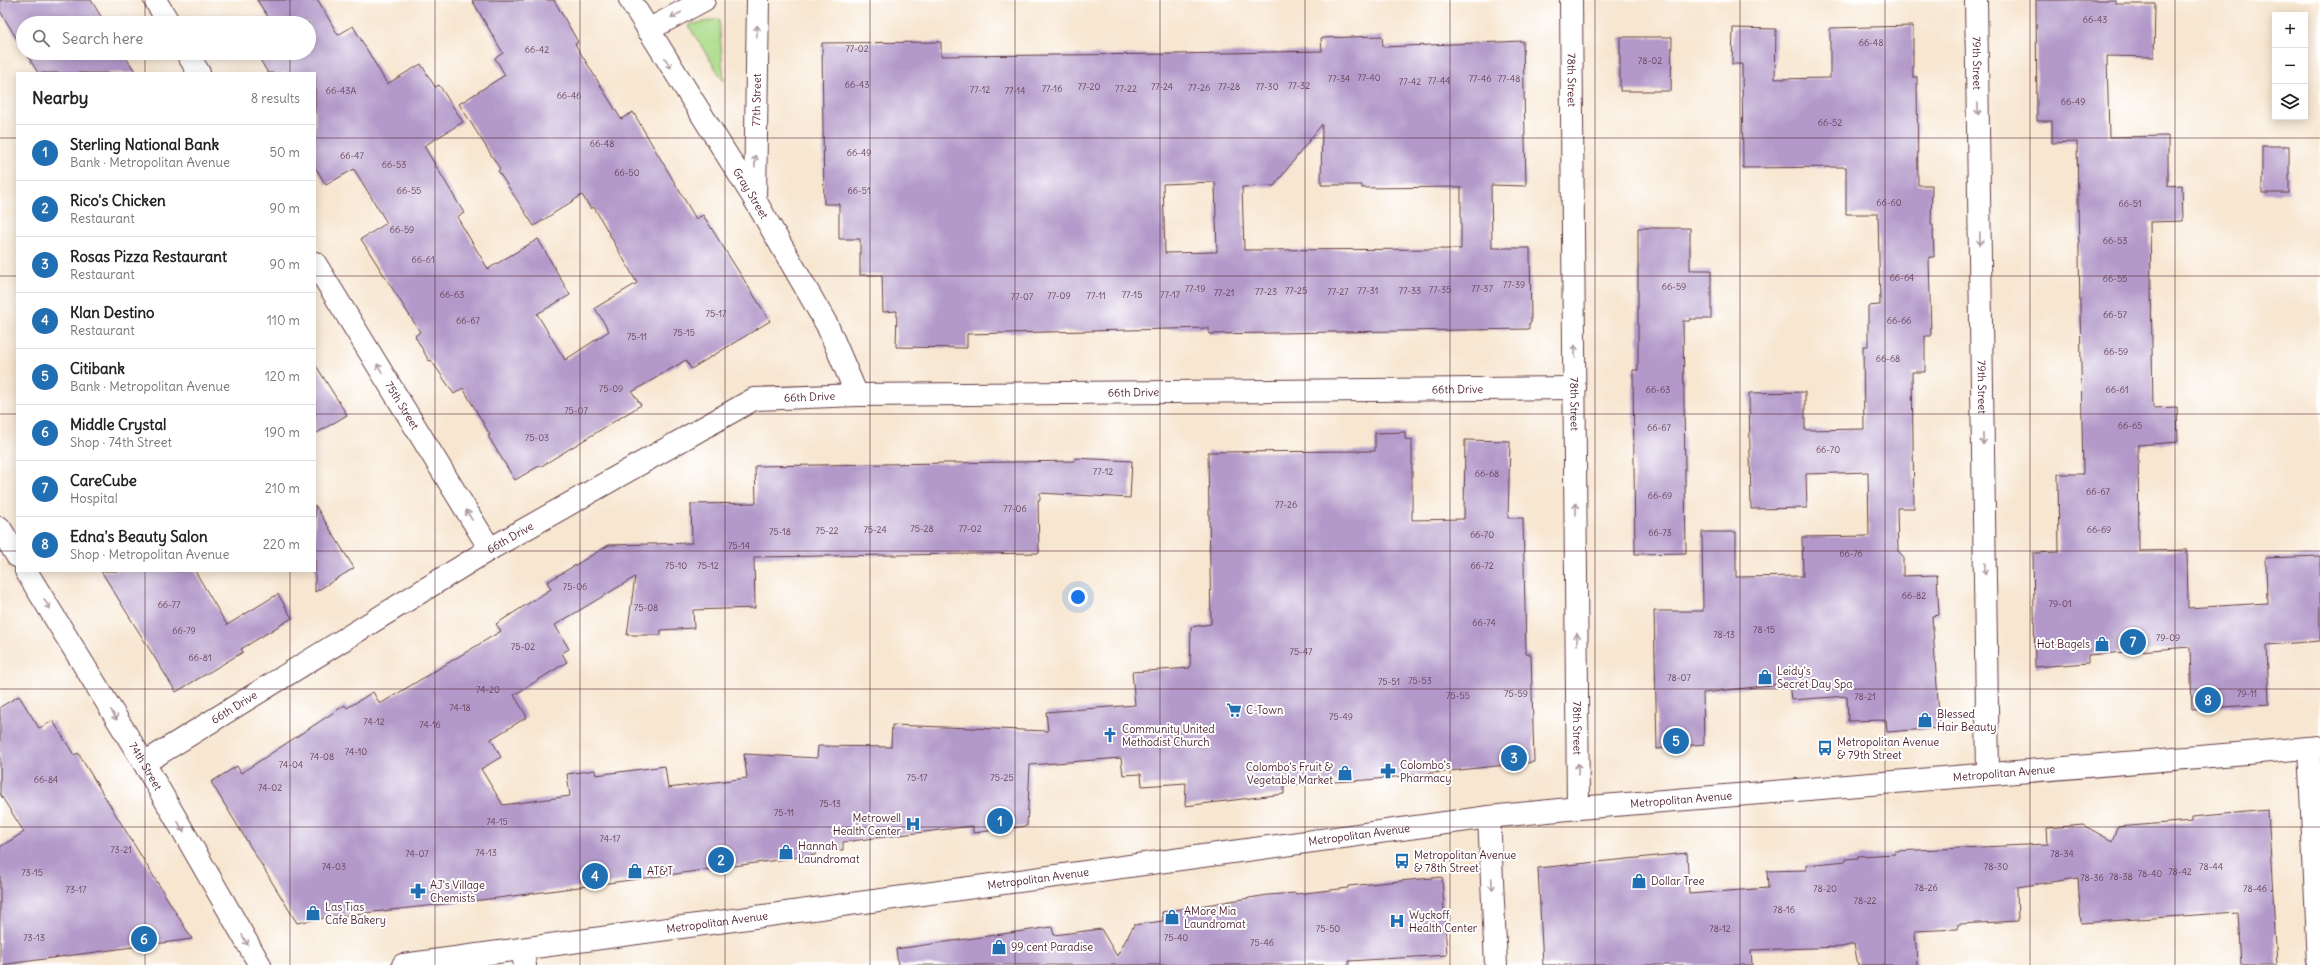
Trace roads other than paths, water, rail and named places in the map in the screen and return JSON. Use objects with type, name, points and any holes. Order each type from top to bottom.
[{"type":"street","points":[[155,0],[165,16]]},
{"type":"street","name":"Gray Street","points":[[630,0],[755,200],[827,326],[857,395]]},
{"type":"street","points":[[648,30],[704,0]]},
{"type":"street","name":"77th Street","points":[[755,200],[758,0]]},
{"type":"street","name":"78th Street","points":[[1571,0],[1578,808]]},
{"type":"street","name":"79th Street","points":[[1976,0],[1988,774]]},
{"type":"street","points":[[191,60],[198,72]]},
{"type":"street","name":"75th Street","points":[[316,265],[490,549]]},
{"type":"street","name":"66th Drive","points":[[144,763],[490,549],[754,400],[857,395],[1575,388]]},
{"type":"street","points":[[0,528],[16,554]]},
{"type":"street","name":"74th Street","points":[[27,572],[144,763],[260,965]]},
{"type":"street","points":[[2314,748],[2319,965]]},
{"type":"street","name":"Metropolitan Avenue","points":[[403,965],[524,957],[1489,818],[1578,808],[2314,748]]},
{"type":"street","points":[[1489,818],[1496,965]]},
{"type":"place","name":"CareCube","points":[[2133,642]]},
{"type":"place","name":"Hot Bagels","points":[[2102,644]]},
{"type":"place","name":"Leidy's Secret Day Spa","points":[[1765,677]]},
{"type":"place","name":"Edna's Beauty Salon","points":[[2208,700]]},
{"type":"place","name":"C-Town","points":[[1234,710]]},
{"type":"place","name":"Blessed Hair Beauty","points":[[1925,720]]},
{"type":"place","name":"Community United Methodist Church","points":[[1110,735]]},
{"type":"place","name":"Citibank","points":[[1676,741]]},
{"type":"place","name":"Metropolitan Avenue & 79th Street","points":[[1825,748]]},
{"type":"place","name":"Rosas Pizza Restaurant","points":[[1514,758]]},
{"type":"place","name":"Colombo's Pharmacy","points":[[1388,771]]},
{"type":"place","name":"Colombo's Fruit & Vegetable Market","points":[[1345,773]]},
{"type":"place","name":"Sterling National Bank","points":[[1000,821]]},
{"type":"place","name":"Metrowell Health Center","points":[[913,824]]},
{"type":"place","name":"Hannah Laundromat","points":[[786,852]]},
{"type":"place","name":"Rico's Chicken","points":[[721,860]]},
{"type":"place","name":"Metropolitan Avenue & 78th Street","points":[[1402,861]]},
{"type":"place","name":"AT&T","points":[[635,871]]},
{"type":"place","name":"Klan Destino","points":[[595,876]]},
{"type":"place","name":"Dollar Tree","points":[[1639,881]]},
{"type":"place","name":"AJ's Village Chemists","points":[[418,891]]},
{"type":"place","name":"Las Tias Cafe Bakery","points":[[313,913]]},
{"type":"place","name":"AMore Mia Laundromat","points":[[1172,917]]},
{"type":"place","name":"Wyckoff Health Center","points":[[1397,921]]},
{"type":"place","name":"Middle Crystal","points":[[144,939]]},
{"type":"place","name":"99 cent Paradise","points":[[999,947]]}]
